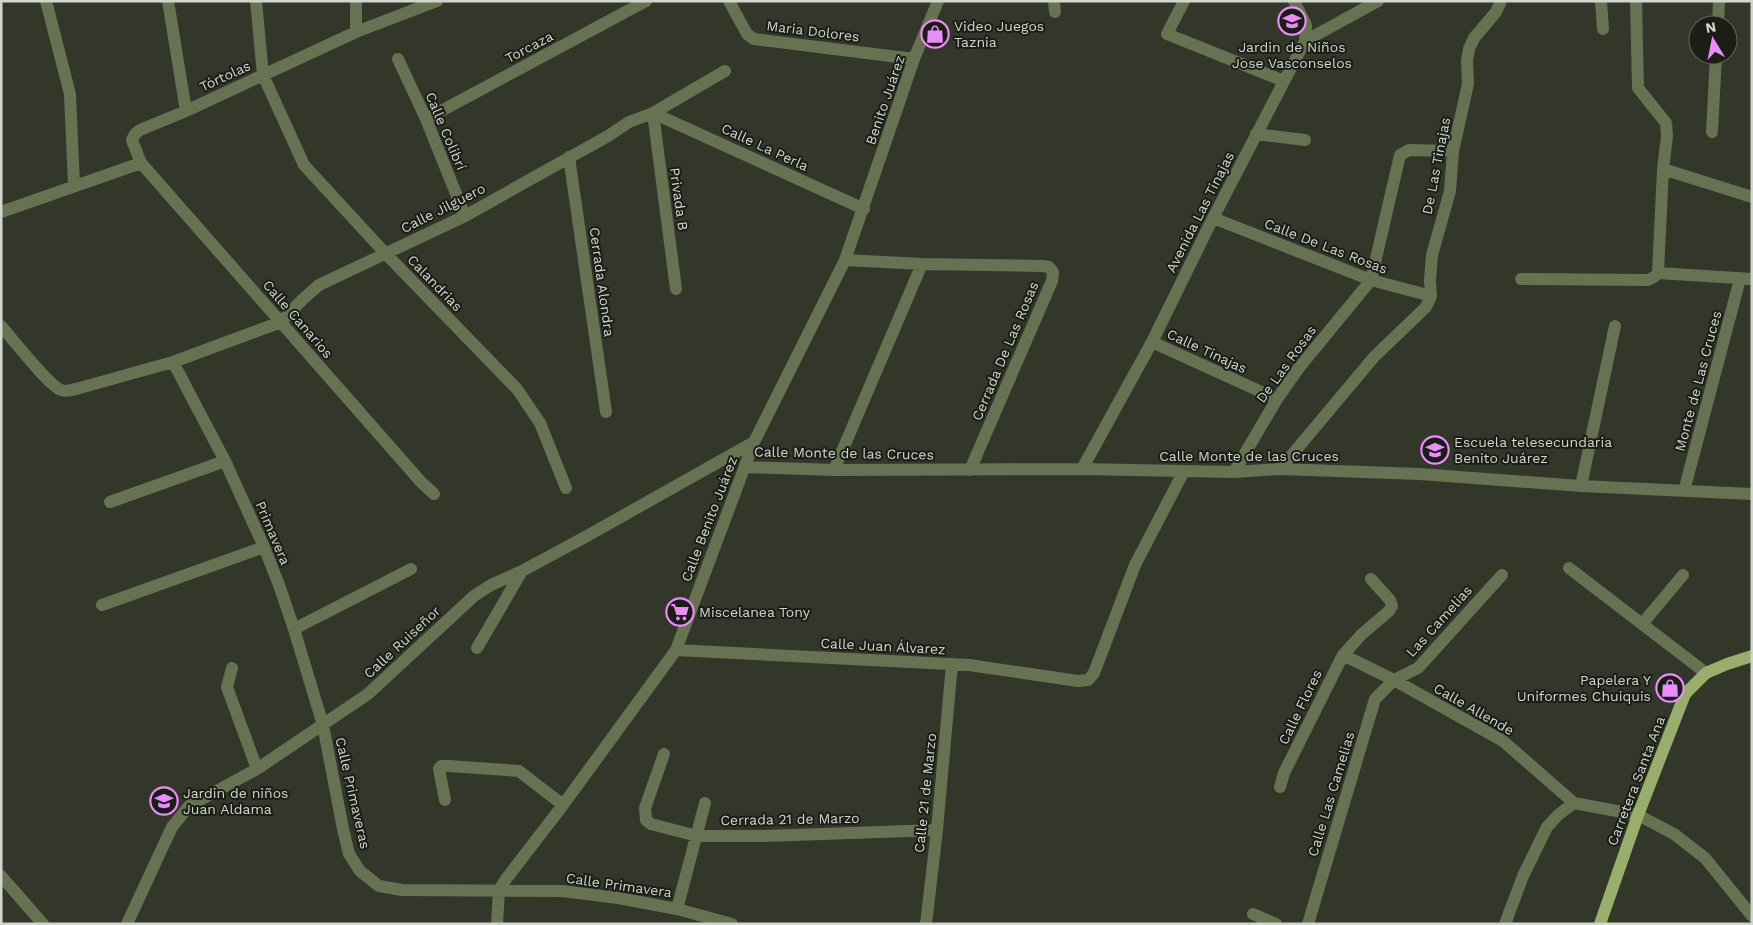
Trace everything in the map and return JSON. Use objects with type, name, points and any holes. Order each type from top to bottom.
[{"type":"main road","name":"Carretera Santa Ana","points":[[1600,924],[1638,815],[1685,694],[1706,673],[1752,656]]},
{"type":"street","points":[[46,1],[70,94],[74,186]]},
{"type":"street","points":[[168,1],[186,111]]},
{"type":"street","name":"Calandrias","points":[[256,1],[263,75],[304,165],[386,254],[517,389],[540,423],[566,488]]},
{"type":"street","points":[[356,1],[356,32]]},
{"type":"street","name":"Tórtolas","points":[[141,163],[133,145],[133,137],[140,130],[186,111],[356,32],[424,4],[437,1]]},
{"type":"street","name":"Torcaza","points":[[426,119],[646,1]]},
{"type":"street","name":"Maria Dolores","points":[[729,1],[747,34],[754,39],[914,59]]},
{"type":"street","name":"Benito Juárez","points":[[864,209],[914,59],[938,1]]},
{"type":"street","points":[[1184,1],[1167,34],[1284,81]]},
{"type":"street","points":[[1294,1],[1306,25],[1305,41]]},
{"type":"street","points":[[1305,41],[1378,1]]},
{"type":"street","name":"De Las Tinajas","points":[[1432,296],[1430,280],[1432,255],[1450,191],[1453,151],[1468,84],[1467,60],[1469,49],[1474,38],[1496,12],[1501,1]]},
{"type":"street","points":[[1601,1],[1604,29]]},
{"type":"street","points":[[1521,279],[1648,280],[1658,273],[1663,169],[1667,136],[1666,122],[1638,88],[1636,1]]},
{"type":"street","points":[[1718,15],[1719,1]]},
{"type":"street","name":"Avenida Las Tinajas","points":[[1082,469],[1152,342],[1213,218],[1305,41]]},
{"type":"street","name":"Calle Colibrí","points":[[398,59],[426,119],[464,216]]},
{"type":"street","points":[[1712,132],[1715,65]]},
{"type":"street","name":"Calle Jilguero","points":[[173,362],[281,322],[319,285],[464,216],[608,136],[629,122],[653,113],[725,71]]},
{"type":"street","name":"Calle La Perla","points":[[653,113],[864,209]]},
{"type":"street","name":"Privada B","points":[[653,113],[676,289]]},
{"type":"street","points":[[1256,134],[1305,140]]},
{"type":"street","points":[[1371,280],[1400,155],[1404,151],[1414,149],[1453,151]]},
{"type":"street","name":"Cerrada Alondra","points":[[569,157],[606,412]]},
{"type":"street","points":[[1,212],[141,163]]},
{"type":"street","name":"Calle Canarios","points":[[141,163],[421,482],[434,494]]},
{"type":"street","points":[[1663,169],[1752,197]]},
{"type":"street","name":"Calle Benito Juárez","points":[[496,924],[499,890],[506,879],[563,805],[676,650],[754,442],[845,260],[864,209]]},
{"type":"street","name":"Calle De Las Rosas","points":[[1213,218],[1371,280],[1432,296]]},
{"type":"street","name":"Cerrada De Las Rosas","points":[[845,260],[922,264],[1043,266],[1049,267],[1053,272],[1052,280],[970,470]]},
{"type":"street","points":[[834,470],[922,264]]},
{"type":"street","points":[[1658,273],[1746,279]]},
{"type":"street","name":"Monte de Las Cruces","points":[[1684,491],[1746,279]]},
{"type":"street","name":"De Las Rosas","points":[[1234,472],[1298,369],[1371,280]]},
{"type":"street","points":[[1280,469],[1374,357],[1422,312],[1432,296]]},
{"type":"street","points":[[1,326],[47,379],[60,390],[76,389],[173,362]]},
{"type":"street","points":[[1581,486],[1615,326]]},
{"type":"street","name":"Calle Tinajas","points":[[1152,342],[1277,400]]},
{"type":"street","name":"Primavera","points":[[173,362],[225,461],[264,547],[294,629],[323,726]]},
{"type":"street","name":"Calle Ruiseñor","points":[[128,924],[172,827],[189,806],[257,769],[368,694],[474,596],[491,585],[522,571],[754,442]]},
{"type":"street","points":[[110,502],[225,461]]},
{"type":"street","name":"Calle Monte de las Cruces","points":[[746,467],[834,470],[1082,469],[1234,472],[1280,469],[1420,474],[1581,486],[1752,494]]},
{"type":"street","name":"Calle Juan Álvarez","points":[[676,650],[969,665],[1078,681],[1088,680],[1094,673],[1135,565],[1184,471]]},
{"type":"street","points":[[102,605],[264,547]]},
{"type":"street","points":[[1569,568],[1706,673]]},
{"type":"street","points":[[294,629],[411,569]]},
{"type":"street","points":[[477,648],[522,571]]},
{"type":"street","name":"Las Camelias","points":[[1394,680],[1418,668],[1502,574]]},
{"type":"street","points":[[1642,624],[1683,575]]},
{"type":"street","points":[[1343,655],[1392,606],[1390,600],[1371,578]]},
{"type":"street","name":"Calle Allende","points":[[1343,655],[1394,680],[1503,741],[1574,804]]},
{"type":"street","name":"Calle Flores","points":[[1280,787],[1284,773],[1343,655]]},
{"type":"street","name":"Calle 21 de Marzo","points":[[926,924],[937,830],[952,664]]},
{"type":"street","points":[[232,668],[227,687],[257,769]]},
{"type":"street","name":"Calle Las Camelias","points":[[1308,924],[1375,699],[1394,680]]},
{"type":"street","name":"Calle Primaveras","points":[[323,726],[342,829],[349,854],[360,871],[379,886],[402,890],[499,890]]},
{"type":"street","name":"Cerrada 21 de Marzo","points":[[664,754],[645,808],[646,820],[651,824],[697,836],[765,836],[937,830]]},
{"type":"street","points":[[445,800],[439,769],[441,766],[520,770],[563,805]]},
{"type":"street","points":[[677,909],[705,803]]},
{"type":"street","points":[[1505,924],[1523,876],[1547,827],[1558,815],[1574,804],[1638,815],[1674,834],[1697,851],[1752,916]]},
{"type":"street","points":[[1,876],[43,924]]},
{"type":"street","name":"Calle Primavera","points":[[499,890],[562,891],[618,898],[677,909],[732,924]]},
{"type":"street","points":[[1253,914],[1276,924]]},
{"type":"place","name":"Jardin de Niños Jose Vasconselos","points":[[1292,21]]},
{"type":"place","name":"Video Juegos Taznia","points":[[935,34]]},
{"type":"place","name":"Escuela telesecundaria Benito Juárez","points":[[1435,450]]},
{"type":"place","name":"Miscelanea Tony","points":[[680,612]]},
{"type":"place","name":"Papelera Y Uniformes Chuiquis","points":[[1670,688]]},
{"type":"place","name":"Jardin de niños Juan Aldama","points":[[164,801]]}]
